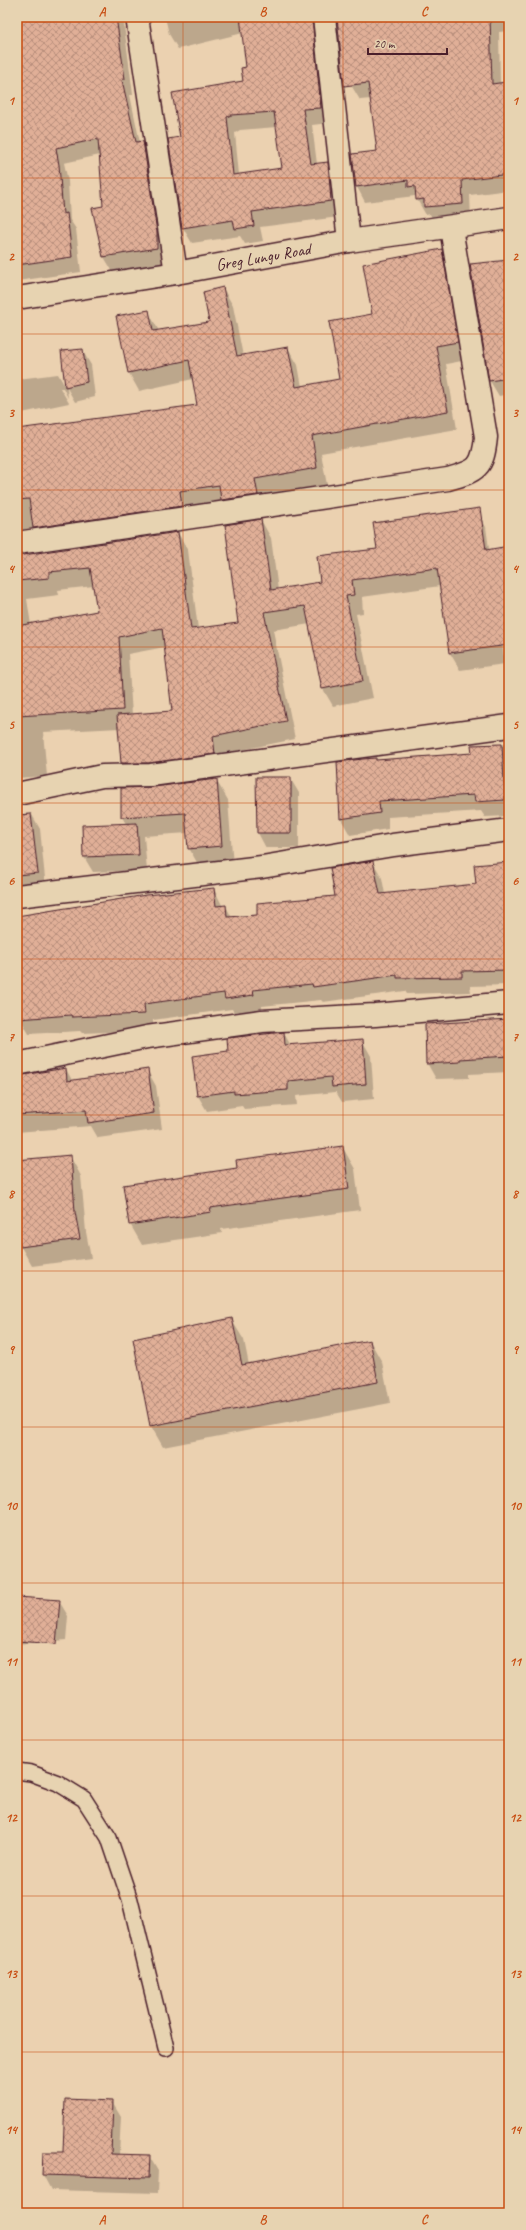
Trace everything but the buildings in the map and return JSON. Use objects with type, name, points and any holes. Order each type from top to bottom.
[{"type":"street","points":[[137,17],[176,273]]},
{"type":"street","points":[[324,17],[349,241]]},
{"type":"street","name":"Greg Lungu Road","points":[[17,298],[176,273],[349,241],[451,228],[509,218]]},
{"type":"street","points":[[17,543],[448,479],[472,472],[484,457],[486,437],[451,228]]},
{"type":"street","points":[[17,794],[102,776],[151,775],[509,726]]},
{"type":"street","points":[[17,896],[262,867],[393,845],[509,830]]},
{"type":"street","points":[[17,1064],[147,1037],[262,1021],[375,1015],[509,1003]]},
{"type":"lane","points":[[17,1771],[31,1773],[58,1783],[84,1799],[109,1838],[130,1900],[166,2048]]}]
